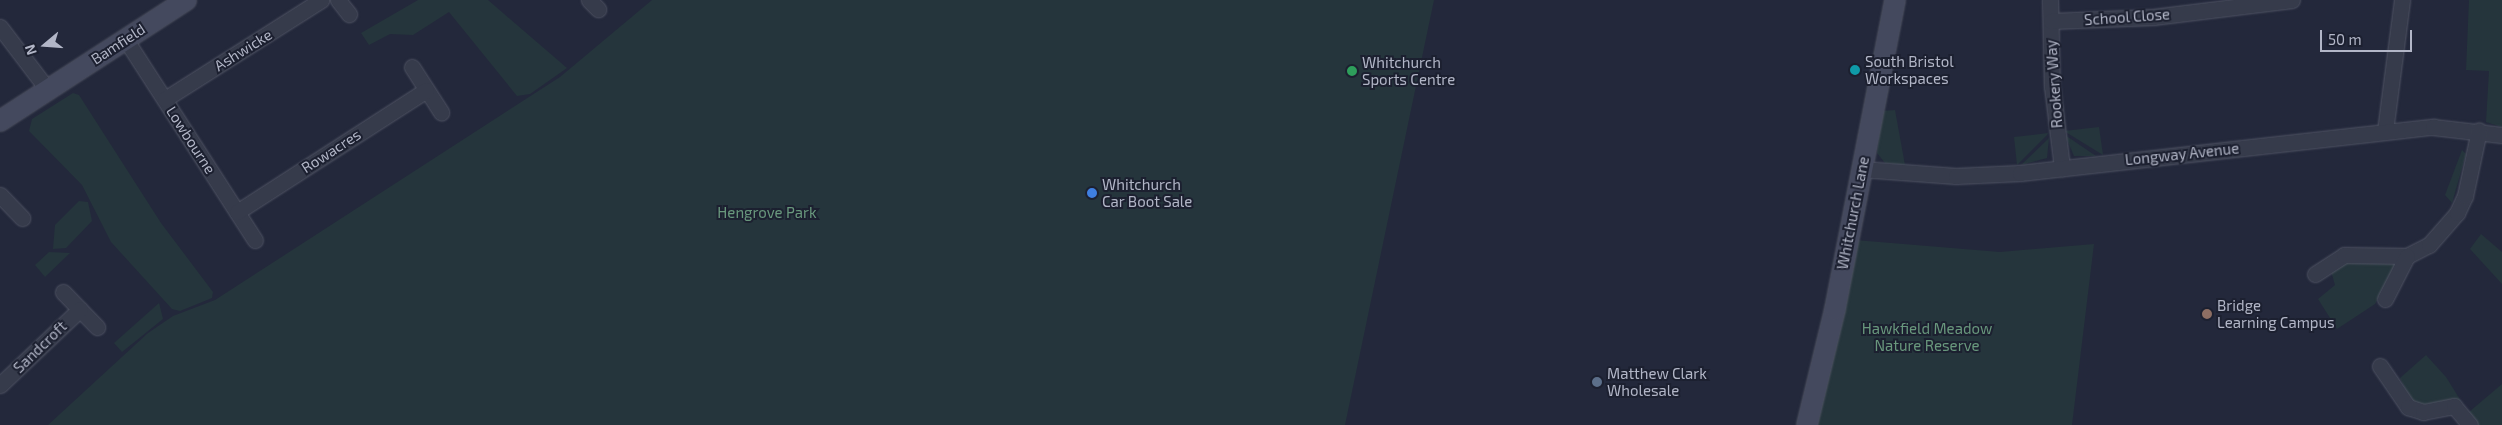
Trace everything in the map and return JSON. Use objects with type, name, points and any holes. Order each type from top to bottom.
[{"type":"street","name":"Bamfield","points":[[0,121],[186,0]]},
{"type":"street","name":"Ashwicke","points":[[165,99],[322,0]]},
{"type":"street","points":[[338,0],[349,14]]},
{"type":"street","name":"Whitchurch Lane","points":[[1807,425],[1895,0]]},
{"type":"street","name":"Rookery Way","points":[[2050,0],[2052,86],[2062,168]]},
{"type":"street","name":"School Close","points":[[2050,21],[2154,17],[2292,0]]},
{"type":"street","points":[[2385,131],[2402,0]]},
{"type":"street","points":[[0,26],[48,90]]},
{"type":"street","name":"Lowbourne","points":[[126,40],[255,240]]},
{"type":"street","points":[[412,67],[441,112]]},
{"type":"street","name":"Rowacres","points":[[237,212],[426,90]]},
{"type":"street","name":"Longway Avenue","points":[[1861,169],[1956,176],[2062,168],[2433,126],[2479,130],[2502,136]]},
{"type":"street","points":[[2315,274],[2344,255],[2407,256],[2429,245],[2457,213],[2479,130]]},
{"type":"street","points":[[2,200],[22,218]]},
{"type":"street","points":[[2385,299],[2407,256]]},
{"type":"street","name":"Sandcroft","points":[[63,292],[97,327]]},
{"type":"street","name":"Sandcroft","points":[[0,385],[80,309]]},
{"type":"street","points":[[2380,366],[2408,406],[2423,412],[2454,406],[2470,425]]},
{"type":"green space","points":[[418,0],[488,0],[567,68],[530,94],[517,96],[449,12],[413,35],[390,34],[369,45],[361,33]]},
{"type":"green space","name":"Hengrove Park","points":[[652,0],[1434,0],[1345,425],[48,425],[148,333],[173,316],[215,300],[560,77]]},
{"type":"green space","points":[[2469,0],[2502,0],[2502,127],[2486,122],[2489,71],[2466,70]]},
{"type":"green space","points":[[73,93],[79,95],[161,223],[213,292],[212,298],[180,311],[172,309],[111,242],[82,185],[29,131],[32,119]]},
{"type":"green space","points":[[1895,110],[1905,165],[1885,163],[1877,153],[1882,111]]},
{"type":"green space","points":[[2099,127],[2103,155],[2064,131]]},
{"type":"green space","points":[[2048,133],[2047,135],[2017,165],[2014,137]]},
{"type":"green space","points":[[2065,135],[2096,156],[2074,156]]},
{"type":"green space","points":[[2049,138],[2047,158],[2021,165]]},
{"type":"green space","points":[[2462,150],[2466,154],[2452,203],[2445,195]]},
{"type":"green space","points":[[79,201],[88,202],[92,221],[66,248],[53,249],[55,225]]},
{"type":"green space","points":[[2481,234],[2502,252],[2502,284],[2470,249]]},
{"type":"green space","name":"Hawkfield Meadow Nature Reserve","points":[[1855,240],[2000,252],[2094,244],[2072,425],[1815,425]]},
{"type":"green space","points":[[49,252],[70,253],[45,277],[35,265]]},
{"type":"green space","points":[[2342,260],[2394,261],[2396,265],[2375,304],[2337,329],[2318,299],[2335,285],[2331,271]]},
{"type":"green space","points":[[159,303],[163,319],[122,352],[114,343]]},
{"type":"green space","points":[[2426,355],[2446,377],[2461,401],[2427,406],[2412,403],[2400,378]]},
{"type":"green space","points":[[2502,384],[2502,425],[2477,425],[2469,412]]},
{"type":"place","name":"South Bristol Workspaces","points":[[1855,70]]},
{"type":"place","name":"Whitchurch Sports Centre","points":[[1352,71]]},
{"type":"place","name":"Whitchurch Car Boot Sale","points":[[1092,193]]},
{"type":"place","name":"Bridge Learning Campus","points":[[2207,314]]},
{"type":"place","name":"Matthew Clark Wholesale","points":[[1597,382]]}]
